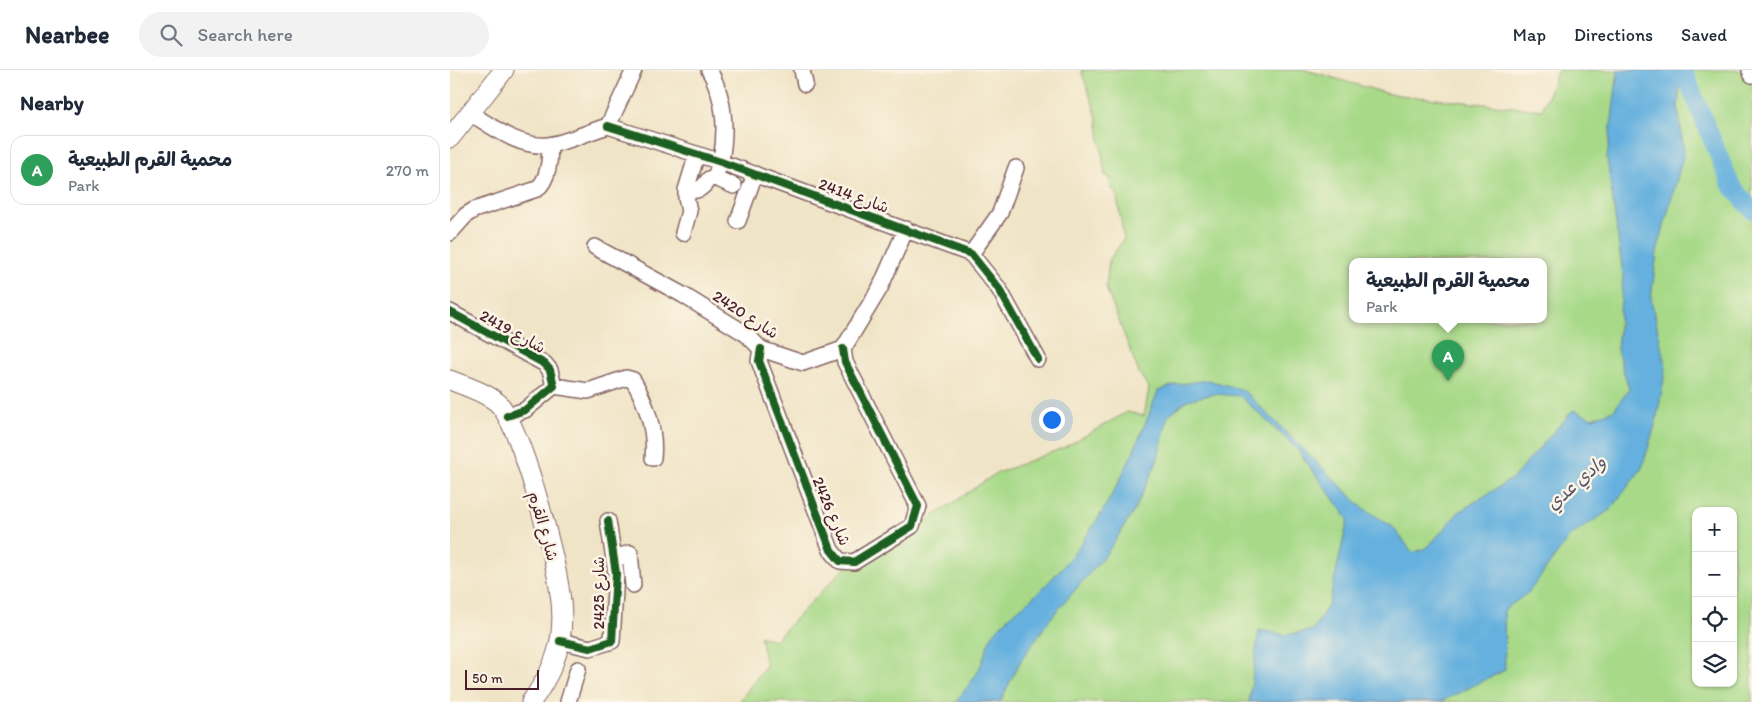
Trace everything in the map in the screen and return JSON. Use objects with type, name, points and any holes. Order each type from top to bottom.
[{"type":"main road","points":[[450,138],[504,70]]},
{"type":"main road","name":"شارع القرم","points":[[450,380],[488,397],[498,404],[507,416],[522,449],[555,564],[562,609],[560,641],[551,668],[531,702]]},
{"type":"street","points":[[470,113],[510,137],[529,144],[548,145],[608,126],[634,70]]},
{"type":"street","points":[[709,70],[718,85],[726,120],[721,162],[715,178]]},
{"type":"street","points":[[1750,70],[1752,75]]},
{"type":"street","name":"2414 شارع","points":[[608,126],[721,162],[971,254]]},
{"type":"street","points":[[450,233],[466,215],[474,210],[537,189],[542,185],[550,160],[548,145]]},
{"type":"street","points":[[683,233],[689,211],[686,190],[697,154]]},
{"type":"street","points":[[1016,168],[1000,213],[971,254],[999,289],[1038,359]]},
{"type":"street","points":[[738,221],[755,174]]},
{"type":"street","points":[[686,190],[696,192],[709,179],[715,178],[734,186]]},
{"type":"street","points":[[842,349],[880,288],[906,229]]},
{"type":"street","name":"2420 شارع","points":[[595,247],[683,295],[746,334],[761,349],[803,363],[842,349]]},
{"type":"street","name":"2419 شارع","points":[[450,312],[545,364],[550,370],[554,386]]},
{"type":"street","name":"2426 شارع","points":[[761,349],[759,361],[831,550],[840,561],[854,562],[912,526],[918,506],[845,362],[842,349]]},
{"type":"street","points":[[507,416],[525,410],[554,386],[588,391],[626,378],[634,380],[655,440],[654,458]]},
{"type":"street","name":"2425 شارع","points":[[560,641],[590,648],[612,641],[616,573],[608,521]]},
{"type":"street","points":[[614,558],[630,553],[633,585]]},
{"type":"street","points":[[568,702],[578,669]]},
{"type":"green space","points":[[1081,70],[1306,70],[1389,94],[1542,110],[1558,70],[1746,70],[1752,86],[1752,702],[739,702],[766,665],[760,636],[775,640],[845,567],[865,563],[995,474],[1065,447],[1127,412],[1144,416],[1149,388],[1139,373],[1106,288],[1109,260],[1124,239],[1116,191],[1112,189],[1109,176],[1105,176],[1097,117]]},
{"type":"water","points":[[1618,70],[1681,70],[1678,107],[1684,153],[1657,252],[1651,299],[1666,368],[1656,422],[1642,468],[1610,510],[1570,536],[1529,592],[1504,610],[1505,670],[1440,702],[1249,702],[1259,630],[1286,635],[1313,630],[1329,604],[1348,519],[1296,448],[1240,396],[1215,394],[1187,400],[1168,416],[1157,462],[1134,511],[1107,553],[1050,619],[1020,662],[1000,702],[956,702],[978,671],[989,641],[994,633],[1042,589],[1081,544],[1097,521],[1124,472],[1158,391],[1174,385],[1208,380],[1243,390],[1363,508],[1393,527],[1413,553],[1428,547],[1459,512],[1513,478],[1573,410],[1592,418],[1614,410],[1629,389],[1617,350],[1623,275],[1607,158]]},
{"type":"waterway","name":"وادي عدي","points":[[1683,70],[1731,185],[1752,210]]},
{"type":"cycle path","points":[[608,126],[721,162],[971,254],[999,289],[1038,359]]},
{"type":"cycle path","points":[[450,312],[545,364],[550,370],[554,386],[525,410],[507,416]]},
{"type":"cycle path","points":[[761,349],[759,361],[831,550],[840,561],[854,562],[912,526],[918,506],[845,362],[843,349]]},
{"type":"cycle path","points":[[560,641],[590,648],[612,641],[616,573],[608,521]]},
{"type":"place","name":"محمية القرم الطبيعية","points":[[1448,381]]}]
